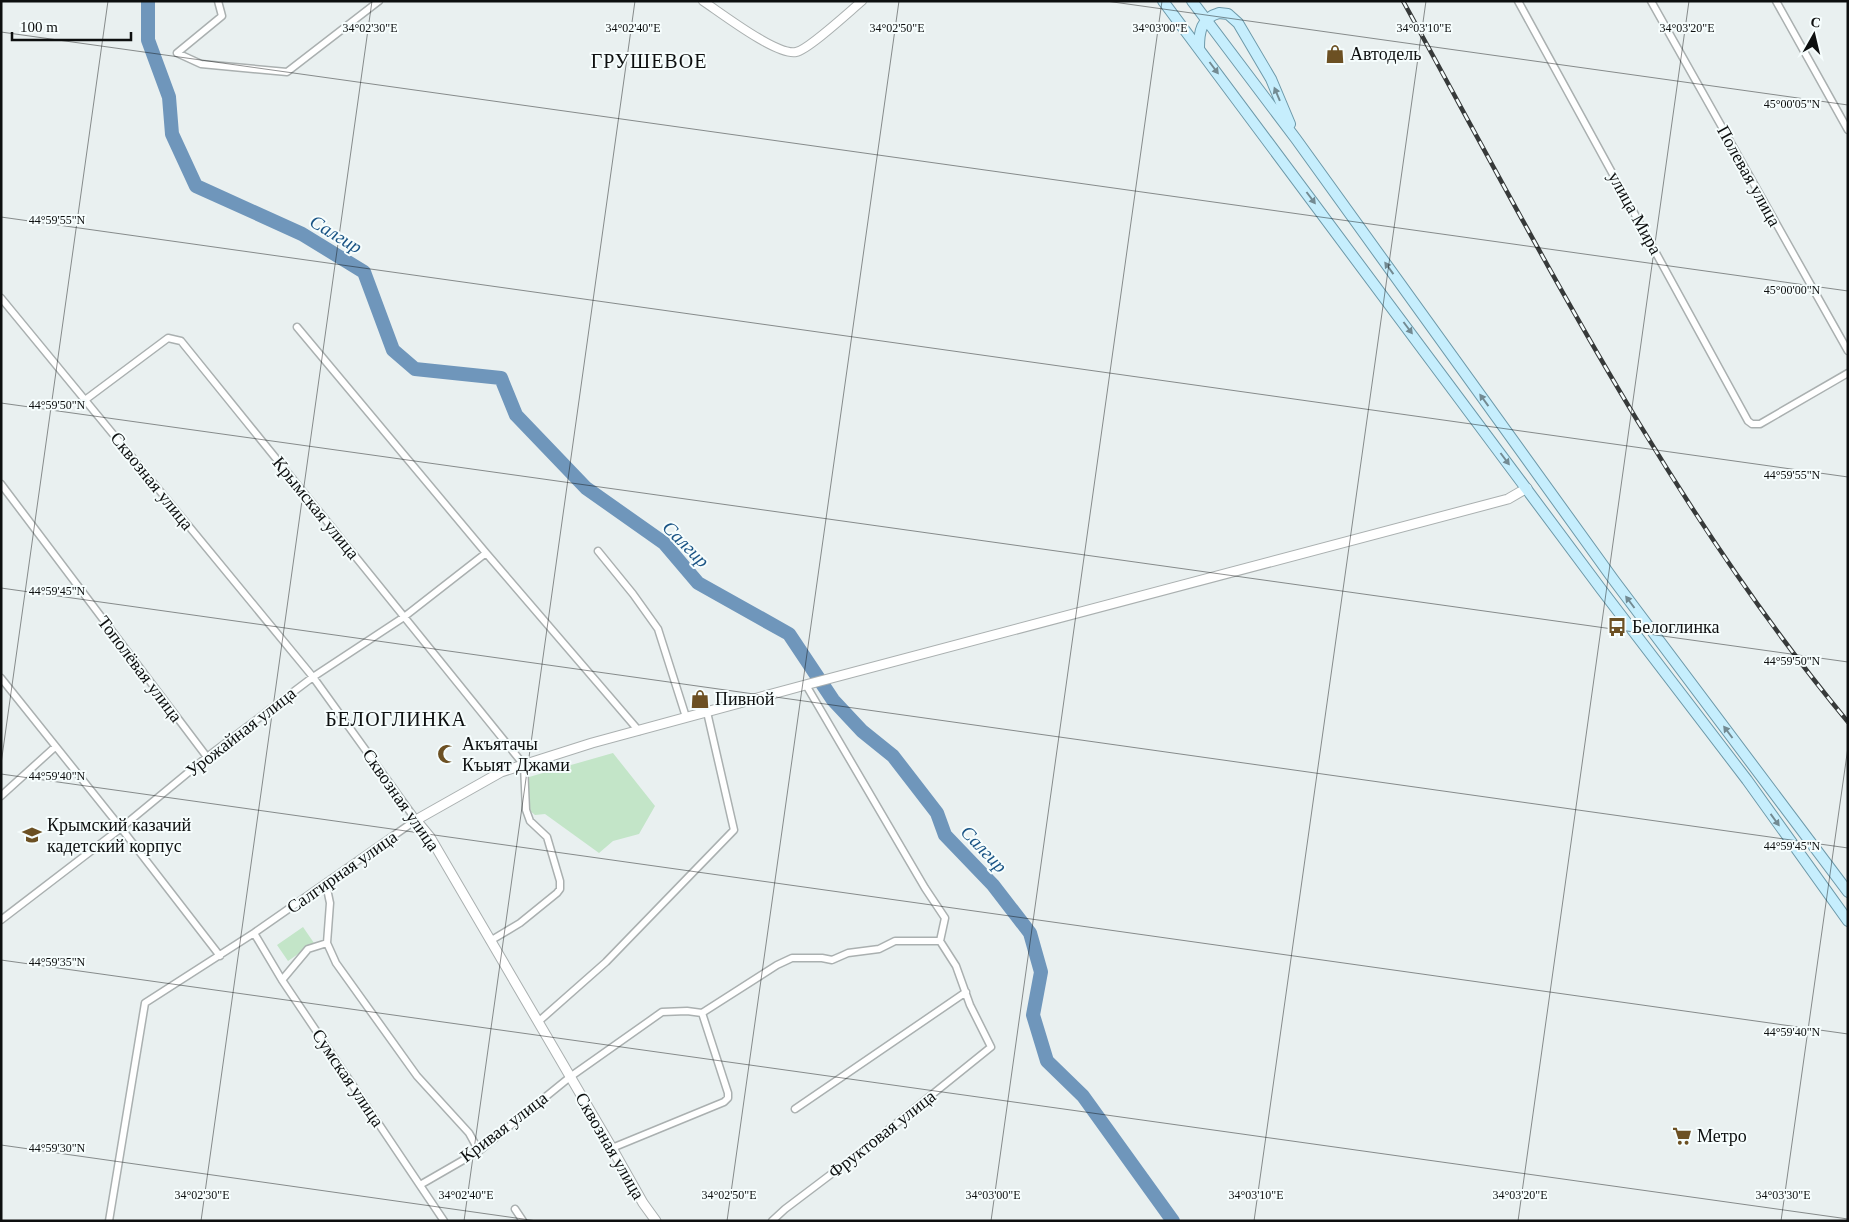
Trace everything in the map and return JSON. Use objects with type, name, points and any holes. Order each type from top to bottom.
[{"type":"main road","points":[[1163,1],[1601,589],[1747,780],[1848,921]]},
{"type":"main road","points":[[1192,1],[1209,17],[1613,580],[1848,892]]},
{"type":"main road","points":[[1199,48],[1199,33],[1209,17],[1219,13],[1228,14],[1238,23],[1271,80],[1296,138]]},
{"type":"main road","name":"Салгирная улица","points":[[416,820],[501,772],[592,743],[807,684],[1499,502],[1527,488]]},
{"type":"main road","name":"Сквозная улица","points":[[416,820],[430,837],[612,1148],[642,1203],[656,1221]]},
{"type":"street","points":[[218,1],[222,16],[177,53],[201,64],[287,72],[380,1]]},
{"type":"street","points":[[703,1],[772,46],[789,53],[804,50],[862,1]]},
{"type":"street","name":"улица Мира","points":[[1518,1],[1748,422],[1760,424],[1848,373]]},
{"type":"street","name":"Полевая улица","points":[[1651,1],[1848,351]]},
{"type":"street","points":[[1776,1],[1848,130]]},
{"type":"street","name":"Сквозная улица","points":[[1,298],[313,677],[416,820]]},
{"type":"street","points":[[297,327],[486,553],[639,731]]},
{"type":"street","name":"Крымская улица","points":[[85,400],[168,338],[181,341],[524,765]]},
{"type":"street","name":"Тополёвая улица","points":[[1,484],[207,757]]},
{"type":"street","points":[[598,551],[633,594],[658,629],[686,717]]},
{"type":"street","name":"Урожайная улица","points":[[1,920],[121,828],[207,757],[313,677],[404,617],[486,553]]},
{"type":"street","points":[[1,678],[220,956]]},
{"type":"street","points":[[795,1109],[966,992],[956,966],[940,941],[945,918],[925,888],[807,684]]},
{"type":"street","points":[[538,1022],[606,962],[734,830],[707,712]]},
{"type":"street","points":[[1,796],[55,747]]},
{"type":"street","points":[[490,941],[520,923],[557,893],[560,888],[560,881],[547,837],[530,821],[526,810],[524,765]]},
{"type":"street","name":"Салгирная улица","points":[[109,1221],[145,1003],[220,956],[416,820]]},
{"type":"street","points":[[326,884],[330,903],[326,943],[336,962],[416,1076],[469,1133],[479,1151]]},
{"type":"street","name":"Сумская улица","points":[[254,933],[282,980],[444,1221]]},
{"type":"street","points":[[612,1148],[724,1102],[728,1098],[702,1013],[777,965],[792,958],[832,960],[848,954],[879,949],[895,941],[940,941]]},
{"type":"street","points":[[282,980],[308,949],[326,943]]},
{"type":"street","name":"Фруктовая улица","points":[[772,1221],[991,1047],[970,1005],[966,992]]},
{"type":"street","name":"Кривая улица","points":[[420,1185],[479,1151],[570,1076],[662,1012],[687,1011],[702,1013]]},
{"type":"street","points":[[515,1209],[523,1221]]},
{"type":"green space","points":[[613,753],[655,806],[639,834],[613,841],[599,853],[545,814],[535,815],[529,810],[529,777]]},
{"type":"green space","points":[[303,927],[314,943],[288,961],[277,945]]},
{"type":"waterway","name":"Салгир","points":[[148,1],[148,40],[169,97],[172,134],[196,186],[302,234],[364,272],[393,350],[415,369],[501,378],[516,415],[586,488],[664,543],[698,583],[789,634],[833,700],[862,731],[893,756],[937,813],[945,835],[993,885],[1030,933],[1041,972],[1033,1015],[1047,1061],[1083,1096],[1173,1221]]},
{"type":"railway","points":[[1403,1],[1556,280],[1664,463],[1721,552],[1782,639],[1848,722]]},
{"type":"place","name":"Автодель","points":[[1335,54]]},
{"type":"place","name":"Белоглинка","points":[[1617,627]]},
{"type":"place","name":"Пивной","points":[[700,699]]},
{"type":"place","name":"Акъятачы Къыят Джами","points":[[447,754]]},
{"type":"place","name":"Крымский казачий кадетский корпус","points":[[32,835]]},
{"type":"place","name":"Метро","points":[[1682,1136]]},
{"type":"district","name":"ГРУШЕВОЕ","points":[[649,61]]},
{"type":"district","name":"БЕЛОГЛИНКА","points":[[396,719]]}]
